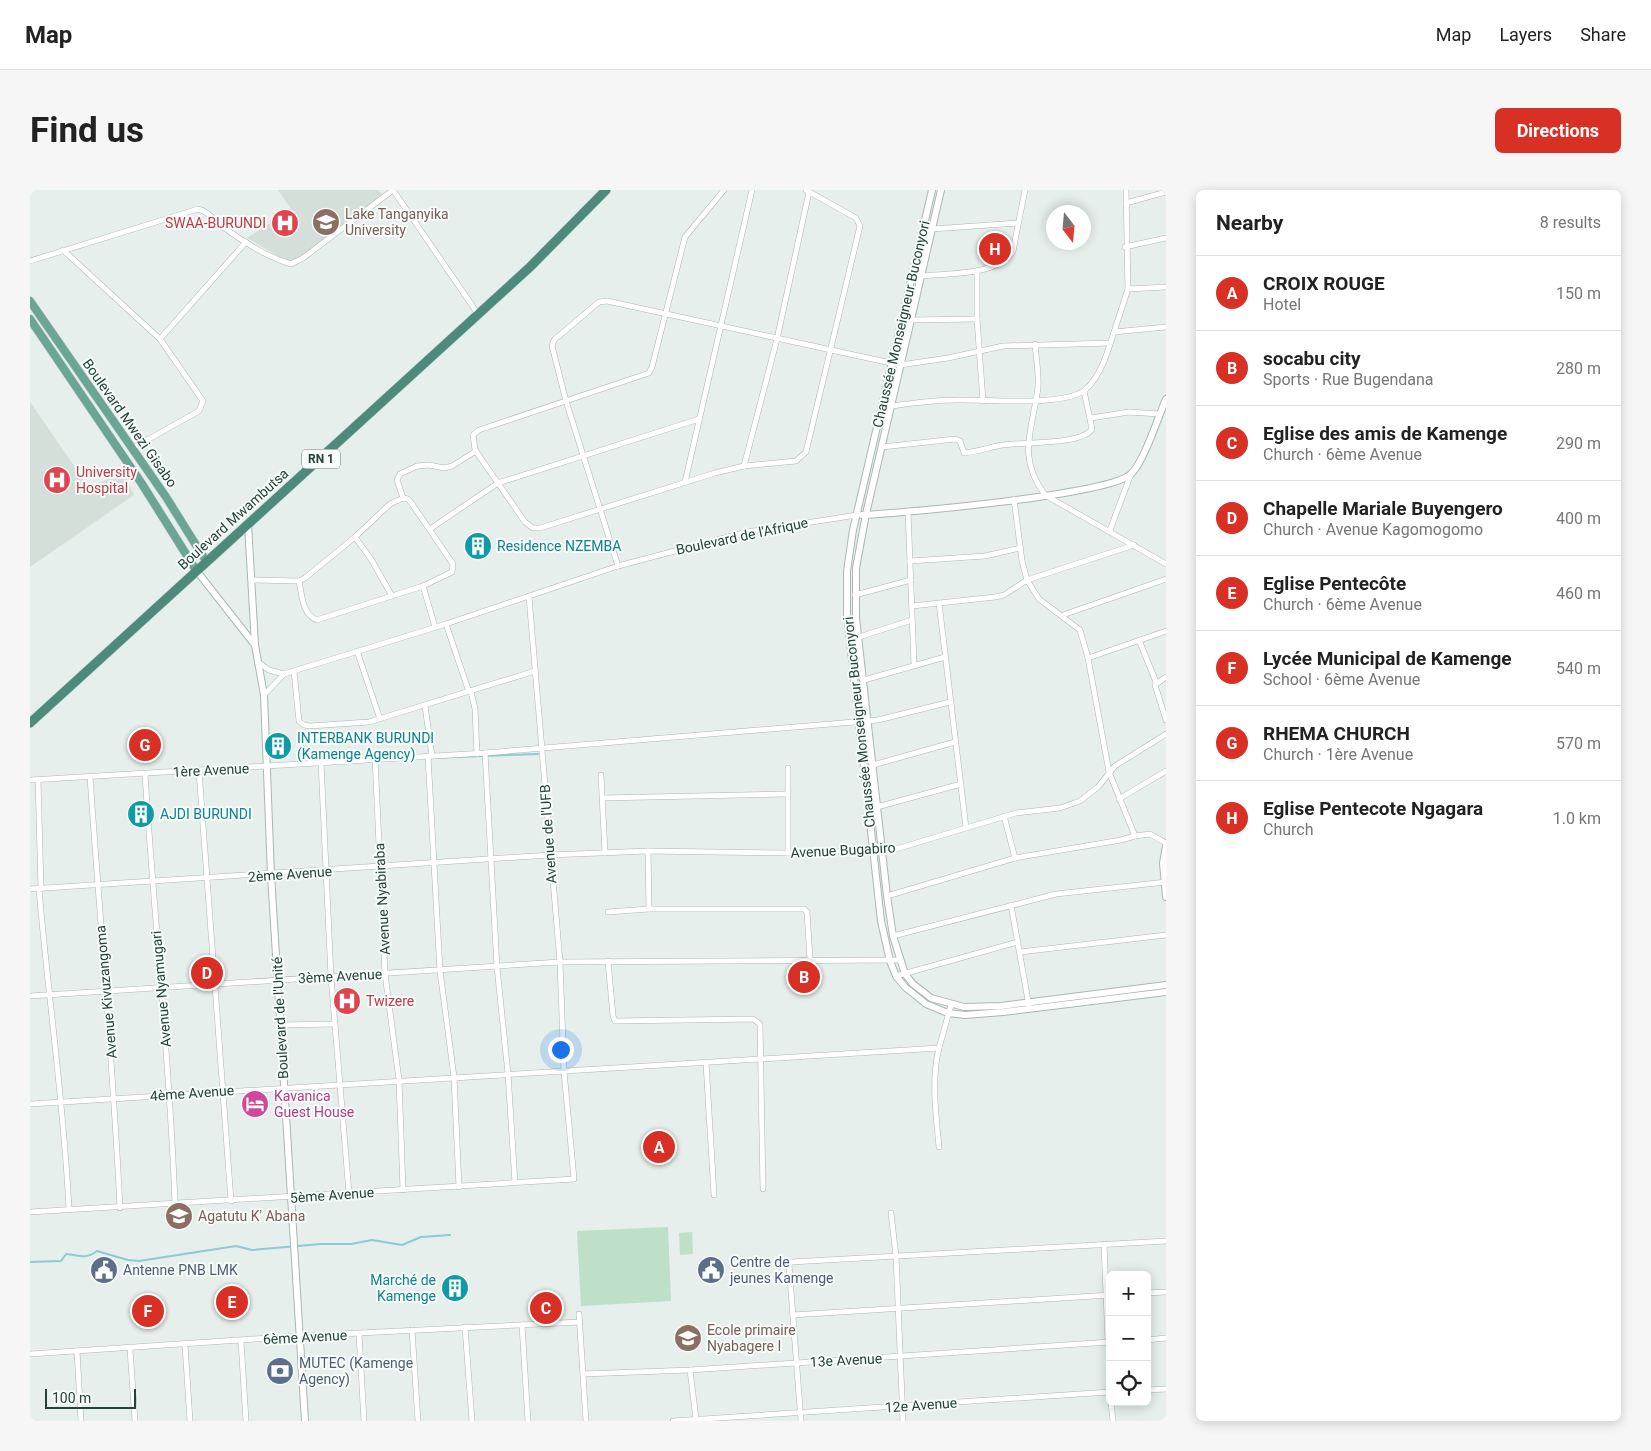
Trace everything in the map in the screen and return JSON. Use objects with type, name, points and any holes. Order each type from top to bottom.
[{"type":"highway","name":"Boulevard Mwambutsa","points":[[30,723],[536,261],[606,190]]},
{"type":"main road","name":"Boulevard Mwezi Gisabo","points":[[30,301],[166,497],[206,561]]},
{"type":"main road","name":"Boulevard Mwezi Gisabo","points":[[30,319],[142,484],[196,570]]},
{"type":"main road","points":[[57,358],[65,352]]},
{"type":"street","points":[[30,261],[198,209],[204,210],[220,226],[246,242],[291,264],[303,258],[393,190],[478,314]]},
{"type":"street","points":[[724,190],[685,237],[649,373],[479,430],[473,435],[473,443],[476,452],[525,522],[533,528],[540,528],[685,482],[744,466],[796,461],[802,458],[806,452],[860,226],[856,218],[808,191],[777,339],[744,466]]},
{"type":"street","points":[[685,482],[752,190]]},
{"type":"street","name":"Chaussée Monseigneur Buconyori","points":[[932,190],[896,365],[892,406],[866,514],[856,568],[855,595],[858,637],[869,721],[887,896],[899,960],[906,974],[922,993],[951,1005],[983,1007],[1029,1006],[1166,992]]},
{"type":"street","name":"Chaussée Monseigneur Buconyori","points":[[941,190],[910,320],[896,365],[857,515],[849,552],[846,591],[881,921],[890,961],[896,976],[915,997],[948,1013],[983,1014],[1166,985]]},
{"type":"street","points":[[921,276],[994,267],[1010,258],[1025,190]]},
{"type":"street","points":[[892,406],[939,401],[1035,401],[1084,391],[1101,367],[1128,290],[1126,190]]},
{"type":"street","points":[[1126,203],[1166,192]]},
{"type":"street","points":[[932,229],[1018,222]]},
{"type":"street","points":[[1126,247],[1166,238]]},
{"type":"street","points":[[160,339],[246,242]]},
{"type":"street","points":[[63,250],[160,339],[202,396],[202,406],[199,410],[131,449]]},
{"type":"street","points":[[977,270],[977,320],[983,401]]},
{"type":"street","points":[[1128,290],[1166,286]]},
{"type":"street","points":[[618,566],[566,400],[552,346],[554,340],[593,305],[606,301],[896,365],[948,358],[1003,346],[1110,343]]},
{"type":"street","points":[[910,320],[977,320]]},
{"type":"street","points":[[1114,332],[1166,327]]},
{"type":"street","points":[[1035,344],[1038,379],[1027,444],[1035,480],[1045,495],[1110,530],[1166,564]]},
{"type":"street","points":[[882,447],[955,439],[960,442],[964,453],[1002,445],[1027,444],[1086,435],[1092,429],[1084,391]]},
{"type":"street","points":[[1110,530],[1130,474],[1166,399]]},
{"type":"street","points":[[1091,418],[1129,412],[1160,414]]},
{"type":"street","points":[[430,529],[498,483],[699,419]]},
{"type":"street","points":[[403,498],[397,480],[400,474],[424,465],[444,468],[452,466],[476,452]]},
{"type":"street","name":"Boulevard de l'Afrique","points":[[264,695],[284,674],[446,624],[618,566],[747,532],[857,515],[1014,499],[1105,486],[1130,474]]},
{"type":"street","points":[[252,580],[299,581],[356,537],[390,504],[403,498],[408,499],[430,529],[454,569],[452,572],[423,586],[317,620],[312,618],[304,607],[299,581]]},
{"type":"street","points":[[1014,499],[1020,548],[1027,580],[1039,599],[1064,616],[1080,630],[1088,658],[1109,772],[1135,836]]},
{"type":"street","points":[[908,510],[914,665]]},
{"type":"street","name":"Boulevard de l'Unité","points":[[248,524],[255,645],[264,695],[271,875],[305,1421]]},
{"type":"street","points":[[356,537],[392,596]]},
{"type":"street","points":[[912,606],[1004,595],[1027,580],[1134,545]]},
{"type":"street","points":[[910,560],[985,556],[1020,548]]},
{"type":"street","name":"Boulevard de l'Unité","points":[[196,570],[255,645]]},
{"type":"street","points":[[1064,616],[1166,579]]},
{"type":"street","points":[[855,595],[911,580]]},
{"type":"street","points":[[423,586],[435,627]]},
{"type":"street","name":"Avenue de l'UFB","points":[[529,597],[560,962],[564,1071],[574,1179]]},
{"type":"street","points":[[938,603],[966,828]]},
{"type":"street","points":[[858,637],[912,620]]},
{"type":"street","points":[[446,624],[475,709],[477,754]]},
{"type":"street","points":[[1088,658],[1166,630]]},
{"type":"street","points":[[1139,640],[1156,682],[1166,720]]},
{"type":"street","points":[[357,651],[380,719]]},
{"type":"street","points":[[864,680],[945,657]]},
{"type":"street","points":[[258,662],[270,670],[284,674]]},
{"type":"street","points":[[294,671],[299,721],[304,725],[360,723],[380,719],[535,671]]},
{"type":"street","points":[[1156,682],[1166,677]]},
{"type":"street","name":"1ère Avenue","points":[[30,780],[267,767],[375,758],[477,754],[542,747],[859,722],[892,718],[950,702]]},
{"type":"street","points":[[426,706],[440,971],[454,1077],[459,1186]]},
{"type":"street","name":"Avenue Bugabiro","points":[[550,855],[648,851],[788,853],[873,851],[908,846],[1004,816],[1029,810],[1060,808],[1080,801],[1098,787],[1109,772],[1122,761],[1166,734]]},
{"type":"street","points":[[873,765],[955,742]]},
{"type":"street","points":[[485,753],[497,967],[508,1074],[515,1183]]},
{"type":"street","name":"Avenue Nyabiraba","points":[[375,758],[385,974],[399,1080],[403,1190]]},
{"type":"street","points":[[321,762],[331,977],[349,1193]]},
{"type":"street","points":[[788,768],[788,853]]},
{"type":"street","points":[[199,771],[231,1202]]},
{"type":"street","points":[[1119,799],[1166,771]]},
{"type":"street","name":"Avenue Nyamugari","points":[[145,774],[160,988],[171,1095],[175,1205]]},
{"type":"street","points":[[602,775],[605,853]]},
{"type":"street","name":"Avenue Kivuzangoma","points":[[90,777],[104,991],[115,1098],[120,1208]]},
{"type":"street","points":[[38,780],[40,889],[48,994],[61,1101],[69,1210]]},
{"type":"street","points":[[878,807],[961,784]]},
{"type":"street","points":[[603,798],[788,794]]},
{"type":"street","points":[[1004,816],[1015,858]]},
{"type":"street","points":[[887,896],[1015,858],[1150,834],[1166,844],[1163,863],[1166,897]]},
{"type":"street","points":[[648,851],[649,909]]},
{"type":"street","name":"2ème Avenue","points":[[30,889],[326,872],[550,855]]},
{"type":"street","points":[[893,936],[1011,905],[1078,891],[1165,882]]},
{"type":"street","points":[[1011,905],[1029,1006]]},
{"type":"street","points":[[608,912],[649,909],[806,909],[810,959]]},
{"type":"street","points":[[1020,952],[1166,936]]},
{"type":"street","points":[[896,976],[1018,942]]},
{"type":"street","name":"3ème Avenue","points":[[30,996],[560,962],[810,959],[899,960]]},
{"type":"street","points":[[608,961],[615,1021],[753,1019],[760,1024],[763,1189]]},
{"type":"street","points":[[939,1147],[934,1087],[936,1061],[951,1005]]},
{"type":"street","points":[[280,1025],[335,1024]]},
{"type":"street","name":"4ème Avenue","points":[[30,1104],[939,1048]]},
{"type":"street","points":[[706,1063],[714,1195]]},
{"type":"street","name":"5ème Avenue","points":[[30,1212],[231,1202],[574,1179]]},
{"type":"street","points":[[891,1213],[896,1256],[903,1421]]},
{"type":"street","points":[[801,1421],[789,1265],[791,1262],[1166,1241]]},
{"type":"street","points":[[1104,1244],[1106,1271]]},
{"type":"street","points":[[1151,1293],[1166,1292]]},
{"type":"street","points":[[793,1315],[1106,1295]]},
{"type":"street","points":[[579,1314],[586,1421]]},
{"type":"street","name":"6ème Avenue","points":[[30,1354],[130,1349],[299,1336],[580,1322]]},
{"type":"street","points":[[522,1325],[528,1421]]},
{"type":"street","points":[[465,1327],[472,1421]]},
{"type":"street","points":[[412,1330],[418,1421]]},
{"type":"street","points":[[359,1334],[364,1421]]},
{"type":"street","points":[[1151,1340],[1166,1338]]},
{"type":"street","points":[[241,1341],[246,1421]]},
{"type":"street","name":"13e Avenue","points":[[583,1374],[690,1370],[1106,1342]]},
{"type":"street","points":[[185,1345],[190,1421]]},
{"type":"street","points":[[130,1349],[135,1421]]},
{"type":"street","points":[[77,1351],[81,1421]]},
{"type":"street","points":[[690,1370],[696,1419]]},
{"type":"street","points":[[1151,1390],[1166,1389]]},
{"type":"street","name":"12e Avenue","points":[[673,1421],[1106,1392]]},
{"type":"street","points":[[1111,1406],[1113,1421]]},
{"type":"shaded area","name":"Lake Tanganyika University","points":[[278,190],[378,190],[386,198],[317,248],[318,250],[296,263],[283,259],[247,238],[291,209]]},
{"type":"shaded area","name":"University Hospital","points":[[30,402],[88,486],[124,474],[134,495],[30,567]]},
{"type":"green space","points":[[814,971],[815,982],[794,984],[793,972]]},
{"type":"green space","points":[[668,1227],[671,1301],[581,1306],[577,1231]]},
{"type":"green space","points":[[692,1232],[693,1254],[680,1255],[679,1233]]},
{"type":"waterway","points":[[431,758],[538,754]]},
{"type":"waterway","points":[[30,1262],[61,1261],[66,1254],[85,1256],[97,1251],[128,1260],[139,1261],[236,1246],[252,1250],[321,1244],[351,1244],[372,1240],[402,1245],[421,1237],[450,1235]]},
{"type":"place","name":"Lake Tanganyika University","points":[[326,222]]},
{"type":"place","name":"SWAA-BURUNDI","points":[[285,223]]},
{"type":"place","name":"Eglise Pentecote Ngagara","points":[[995,249]]},
{"type":"place","name":"University Hospital","points":[[57,480]]},
{"type":"place","name":"Residence NZEMBA","points":[[478,546]]},
{"type":"place","name":"RHEMA CHURCH","points":[[145,745]]},
{"type":"place","name":"INTERBANK BURUNDI (Kamenge Agency)","points":[[278,746]]},
{"type":"place","name":"AJDI BURUNDI","points":[[141,814]]},
{"type":"place","name":"Chapelle Mariale Buyengero","points":[[207,973]]},
{"type":"place","name":"socabu city","points":[[804,977]]},
{"type":"place","name":"Twizere","points":[[347,1001]]},
{"type":"place","name":"Kavanica Guest House","points":[[255,1104]]},
{"type":"place","name":"CROIX ROUGE","points":[[659,1147]]},
{"type":"place","name":"Agatutu K' Abana","points":[[179,1216]]},
{"type":"place","name":"Antenne PNB LMK","points":[[104,1270]]},
{"type":"place","name":"Centre de jeunes Kamenge","points":[[711,1270]]},
{"type":"place","name":"Marché de Kamenge","points":[[455,1288]]},
{"type":"place","name":"Eglise Pentecôte","points":[[232,1302]]},
{"type":"place","name":"Eglise des amis de Kamenge","points":[[546,1308]]},
{"type":"place","name":"Lycée Municipal de Kamenge","points":[[148,1311]]},
{"type":"place","name":"Ecole primaire Nyabagere I","points":[[688,1338]]},
{"type":"place","name":"MUTEC (Kamenge Agency)","points":[[280,1371]]}]
